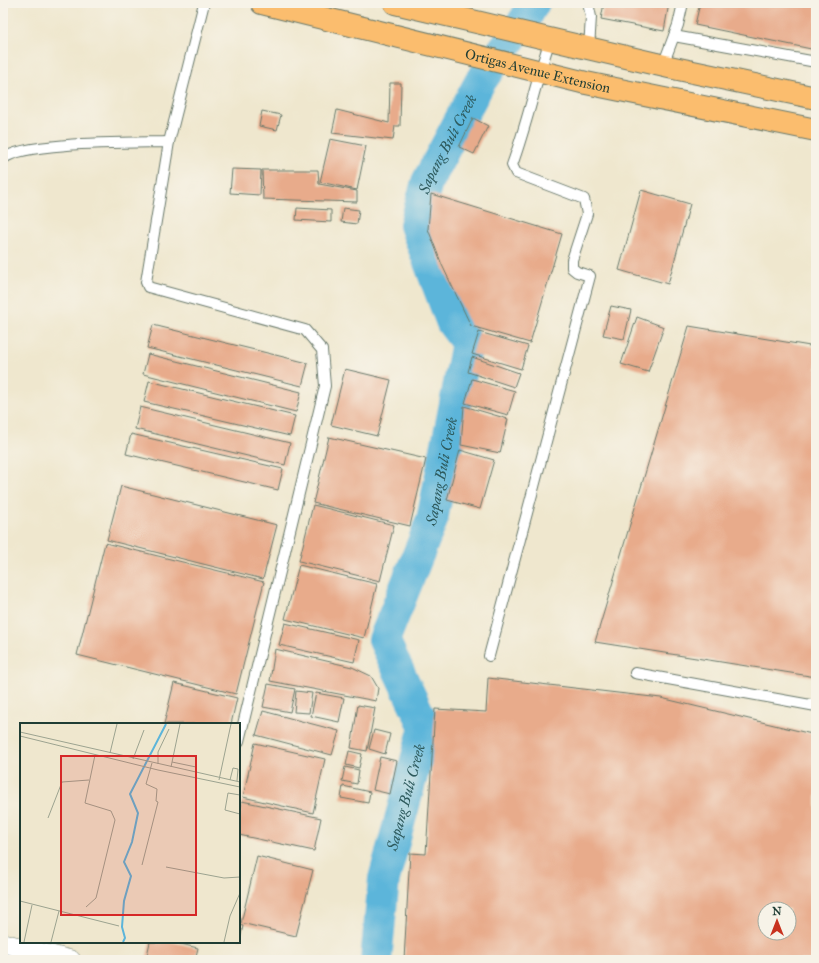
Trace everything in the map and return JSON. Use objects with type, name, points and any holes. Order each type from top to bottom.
[{"type":"main road","name":"Ortigas Avenue Extension","points":[[262,3],[539,72],[664,100],[816,130]]},
{"type":"main road","points":[[395,3],[439,8],[460,18],[528,35],[816,98]]},
{"type":"main road","points":[[664,100],[666,66]]},
{"type":"street","points":[[3,943],[71,960]]},
{"type":"lane","points":[[204,3],[169,142],[146,276],[148,287],[305,330],[322,350],[326,386],[240,737]]},
{"type":"lane","points":[[588,3],[591,17],[589,48]]},
{"type":"lane","points":[[666,66],[683,3]]},
{"type":"lane","points":[[674,36],[816,62]]},
{"type":"lane","points":[[489,656],[590,276],[577,272],[572,268],[572,260],[587,214],[584,199],[516,173],[513,170],[512,165],[524,133],[539,72],[550,40]]},
{"type":"lane","points":[[3,159],[25,150],[52,146],[169,142]]},
{"type":"lane","points":[[635,673],[816,706]]},
{"type":"building","points":[[604,3],[669,3],[664,31],[601,19]]},
{"type":"building","points":[[700,3],[816,3],[816,50],[695,25]]},
{"type":"building","points":[[390,83],[401,83],[400,126],[395,126],[393,140],[332,133],[337,110],[389,123]]},
{"type":"building","points":[[262,111],[281,115],[277,130],[259,126]]},
{"type":"building","points":[[473,118],[488,126],[474,154],[459,147]]},
{"type":"building","points":[[330,139],[366,146],[357,190],[320,182]]},
{"type":"building","points":[[232,169],[261,170],[260,195],[230,193]]},
{"type":"building","points":[[262,170],[318,170],[319,184],[357,191],[357,202],[263,199]]},
{"type":"building","points":[[641,190],[690,204],[668,284],[619,270]]},
{"type":"building","points":[[431,194],[562,234],[530,343],[471,326],[442,265],[428,229]]},
{"type":"building","points":[[297,208],[331,210],[331,222],[296,220]]},
{"type":"building","points":[[343,208],[359,210],[357,224],[341,222]]},
{"type":"building","points":[[611,306],[631,310],[624,339],[603,335]]},
{"type":"building","points":[[637,317],[664,327],[648,372],[621,364]]},
{"type":"building","points":[[153,325],[308,363],[302,386],[147,348]]},
{"type":"building","points":[[689,326],[816,347],[816,677],[595,642]]},
{"type":"building","points":[[479,332],[528,346],[521,369],[472,354]]},
{"type":"building","points":[[148,354],[301,392],[296,412],[143,374]]},
{"type":"building","points":[[472,357],[519,373],[514,387],[468,372]]},
{"type":"building","points":[[345,369],[391,380],[377,436],[331,425]]},
{"type":"building","points":[[472,379],[515,391],[508,415],[465,403]]},
{"type":"building","points":[[149,381],[295,416],[290,436],[144,402]]},
{"type":"building","points":[[464,406],[508,419],[500,453],[461,445]]},
{"type":"building","points":[[140,407],[290,443],[285,465],[135,429]]},
{"type":"building","points":[[131,434],[283,469],[278,490],[126,454]]},
{"type":"building","points":[[329,437],[426,459],[410,526],[313,503]]},
{"type":"building","points":[[460,450],[494,460],[480,509],[447,500]]},
{"type":"building","points":[[121,486],[277,525],[263,579],[107,540]]},
{"type":"building","points":[[313,505],[394,525],[380,581],[299,561]]},
{"type":"building","points":[[105,543],[264,582],[236,694],[77,655]]},
{"type":"building","points":[[299,565],[377,584],[364,638],[285,619]]},
{"type":"building","points":[[285,623],[359,640],[354,662],[279,645]]},
{"type":"building","points":[[275,649],[352,667],[371,676],[378,688],[376,701],[270,681]]},
{"type":"building","points":[[488,678],[661,698],[816,735],[816,960],[404,960],[410,853],[426,854],[435,709],[486,712]]},
{"type":"building","points":[[174,683],[237,698],[231,723],[164,723]]},
{"type":"building","points":[[268,684],[295,689],[290,712],[263,707]]},
{"type":"building","points":[[296,691],[312,693],[309,713],[294,712]]},
{"type":"building","points":[[316,693],[344,698],[339,722],[311,716]]},
{"type":"building","points":[[358,705],[375,708],[367,751],[351,748]]},
{"type":"building","points":[[263,711],[339,731],[332,755],[256,735]]},
{"type":"building","points":[[374,730],[390,734],[385,754],[369,749]]},
{"type":"building","points":[[255,743],[325,759],[313,813],[243,797]]},
{"type":"building","points":[[349,751],[362,754],[359,768],[346,765]]},
{"type":"building","points":[[380,757],[397,761],[390,794],[373,790]]},
{"type":"building","points":[[345,767],[359,770],[357,784],[342,781]]},
{"type":"building","points":[[343,786],[370,792],[368,803],[341,798]]},
{"type":"building","points":[[242,801],[321,818],[314,851],[240,835],[240,810]]},
{"type":"building","points":[[257,856],[313,870],[296,936],[241,923]]},
{"type":"building","points":[[240,925],[243,926],[240,939]]},
{"type":"building","points":[[150,943],[176,943],[198,948],[195,960],[146,960]]},
{"type":"building","points":[[5,956],[18,959],[18,960],[5,960]]},
{"type":"waterway","name":"Sapang Buli Creek","points":[[376,960],[384,879],[425,727],[384,640],[432,520],[467,343],[452,323],[415,225],[427,182],[480,82],[525,19],[534,3]]}]
